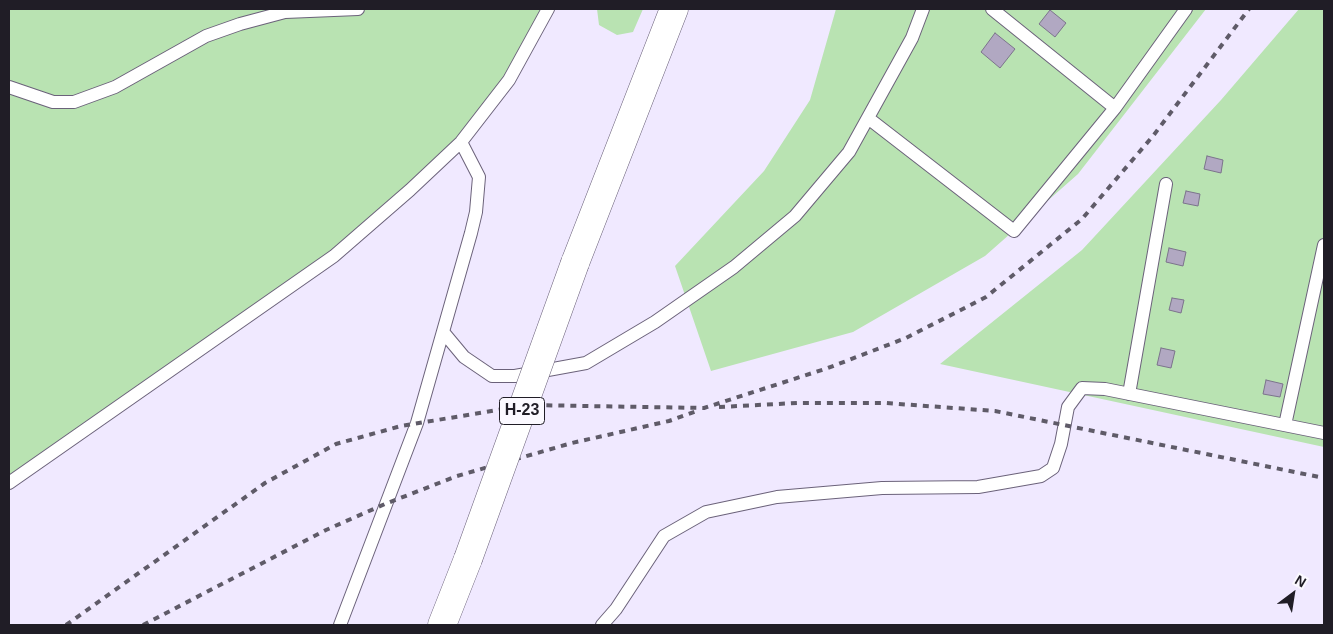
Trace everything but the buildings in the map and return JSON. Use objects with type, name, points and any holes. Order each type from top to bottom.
[{"type":"main road","name":"Н-23","points":[[442,625],[468,559],[575,263],[674,9]]},
{"type":"lane","points":[[9,87],[53,102],[74,102],[115,88],[206,36],[240,24],[285,12],[358,9]]},
{"type":"lane","points":[[9,483],[334,256],[410,190],[461,142],[509,80],[548,9]]},
{"type":"lane","points":[[444,333],[464,357],[492,376],[515,376],[586,363],[655,322],[734,267],[795,216],[849,152],[912,38],[923,9]]},
{"type":"lane","points":[[992,9],[1115,108]]},
{"type":"lane","points":[[868,118],[1014,230],[1115,108],[1186,9]]},
{"type":"lane","points":[[340,625],[417,423],[444,333],[476,212],[479,177],[461,142]]},
{"type":"lane","points":[[1130,394],[1166,184]]},
{"type":"lane","points":[[1284,425],[1324,244]]},
{"type":"lane","points":[[602,625],[616,609],[664,536],[706,512],[777,496],[882,488],[978,487],[1041,476],[1053,468],[1061,444],[1068,407],[1082,388],[1105,389],[1324,433]]},
{"type":"green space","points":[[9,9],[548,9],[461,142],[334,256],[9,483]]},
{"type":"green space","points":[[597,9],[643,9],[633,32],[617,35],[599,25]]},
{"type":"green space","points":[[836,9],[1206,9],[1078,174],[985,256],[853,332],[711,371],[675,266],[764,171],[810,100]]},
{"type":"green space","points":[[1299,9],[1324,9],[1324,447],[940,364],[1082,250],[1221,100]]},
{"type":"railway","points":[[66,625],[265,483],[336,444],[401,426],[528,405],[704,408],[828,368],[906,338],[986,297],[1082,219],[1153,136],[1249,9]]},
{"type":"railway","points":[[719,407],[797,403],[886,403],[995,411],[1324,478]]},
{"type":"railway","points":[[143,625],[326,530],[385,504],[457,476],[572,443],[669,421],[697,411]]}]
